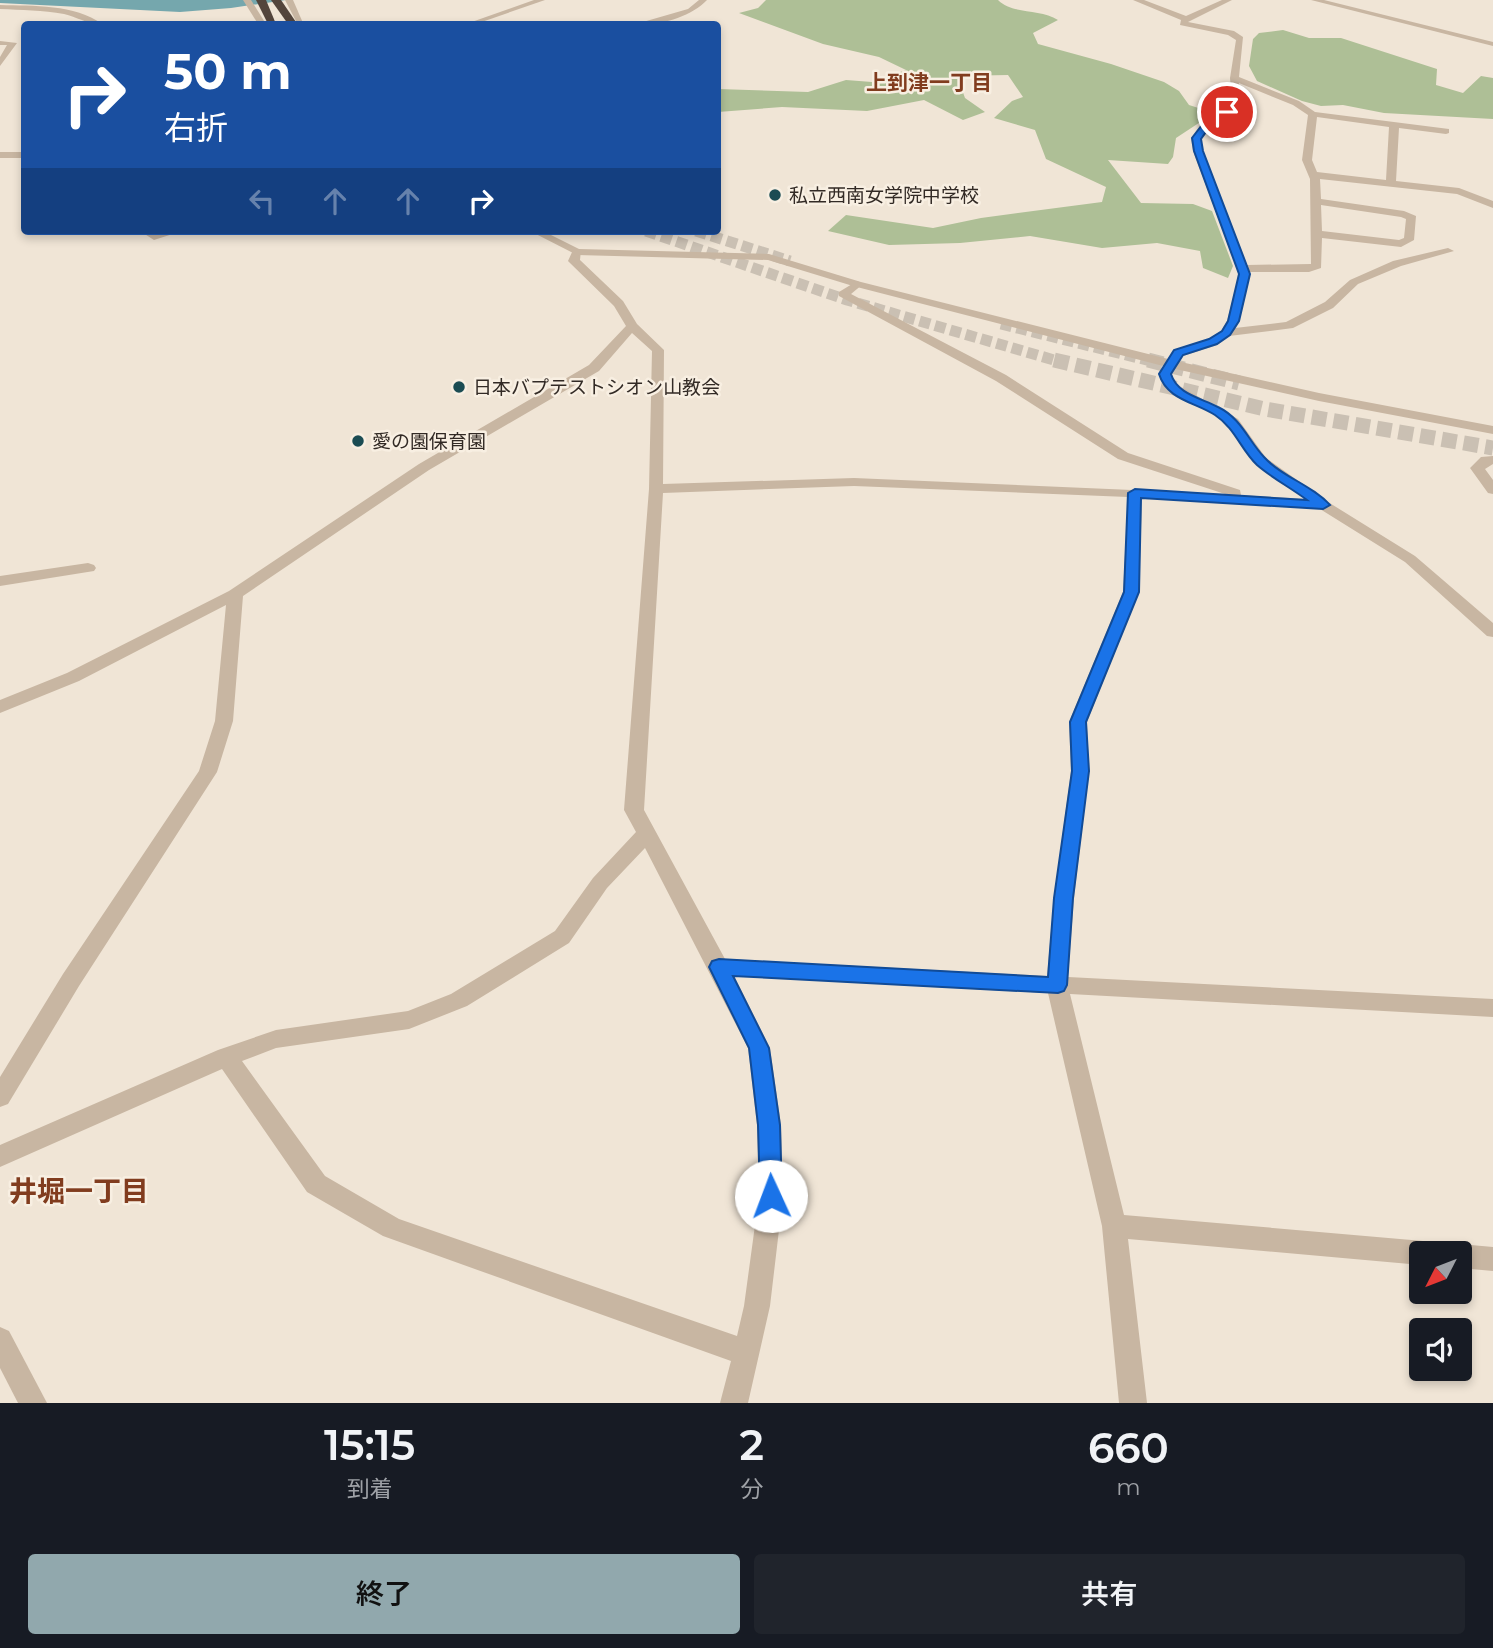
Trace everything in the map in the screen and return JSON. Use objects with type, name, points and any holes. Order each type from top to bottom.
[{"type":"highway","points":[[278,3],[295,21]]},
{"type":"highway","points":[[263,4],[271,21]]},
{"type":"street","points":[[247,0],[260,21]]},
{"type":"street","points":[[479,21],[541,0]]},
{"type":"street","points":[[1136,0],[1183,24],[1231,33],[1240,39],[1234,78],[1237,100],[1227,112],[1208,123],[1196,138],[1198,151],[1245,274],[1233,321],[1226,333],[1213,342],[1178,353],[1165,374],[1168,384],[1184,396],[1216,410],[1233,422],[1261,461],[1323,505],[1410,559],[1493,632]]},
{"type":"street","points":[[1183,24],[1228,0]]},
{"type":"street","points":[[1315,0],[1493,44]]},
{"type":"street","points":[[652,21],[691,11],[701,3],[716,1]]},
{"type":"street","points":[[291,2],[295,21]]},
{"type":"street","points":[[0,8],[64,11],[92,21]]},
{"type":"street","points":[[0,44],[13,43],[0,63]]},
{"type":"street","points":[[1234,78],[1296,103],[1314,114],[1446,131]]},
{"type":"street","points":[[1242,268],[1309,270],[1318,266],[1314,176],[1307,160],[1314,114]]},
{"type":"street","points":[[1391,183],[1394,124]]},
{"type":"street","points":[[0,155],[21,155]]},
{"type":"street","points":[[1314,176],[1459,191],[1493,205]]},
{"type":"street","points":[[1316,201],[1404,214],[1412,218],[1409,240],[1401,244],[1317,234]]},
{"type":"street","points":[[543,235],[577,252],[769,257],[857,284],[1171,364],[1333,400],[1493,430]]},
{"type":"street","points":[[1226,333],[1289,325],[1329,305],[1354,282],[1397,263],[1448,251]]},
{"type":"street","points":[[577,252],[575,261],[619,304],[632,326],[658,350],[656,489],[634,810],[719,967],[759,1048],[769,1125],[771,1196],[757,1306],[734,1403]]},
{"type":"street","points":[[857,284],[843,294],[1001,378],[1123,456],[1261,501]]},
{"type":"street","points":[[0,707],[72,677],[235,594],[424,467],[594,369],[632,326]]},
{"type":"street","points":[[1493,460],[1486,460],[1477,467],[1493,490]]},
{"type":"street","points":[[656,489],[854,482],[1135,493],[1323,505]]},
{"type":"street","points":[[1133,1403],[1114,1226],[1058,985],[1064,898],[1080,771],[1078,722],[1131,592],[1135,493]]},
{"type":"street","points":[[0,581],[88,568]]},
{"type":"street","points":[[0,1097],[71,980],[208,772],[224,721],[235,594]]},
{"type":"street","points":[[0,1156],[226,1057],[276,1040],[409,1020],[459,1000],[562,937],[600,883],[647,833]]},
{"type":"street","points":[[719,967],[1493,1009]]},
{"type":"street","points":[[226,1057],[316,1184],[392,1228],[747,1353]]},
{"type":"street","points":[[1114,1226],[1409,1252]]},
{"type":"street","points":[[1472,1257],[1493,1259]]},
{"type":"street","points":[[0,1340],[33,1403]]},
{"type":"green space","points":[[766,0],[998,0],[1011,8],[1051,16],[1058,20],[1033,33],[1038,44],[1164,82],[1179,91],[1189,105],[1214,113],[1176,138],[1173,157],[1168,164],[1108,160],[1141,203],[1193,204],[1212,211],[1233,266],[1228,278],[1203,268],[1200,251],[1157,243],[1102,248],[1030,236],[960,243],[889,245],[828,231],[846,215],[933,228],[981,218],[1102,202],[1106,187],[1046,159],[1035,130],[994,118],[1012,101],[1023,97],[1008,75],[957,76],[965,98],[985,112],[963,120],[924,100],[867,111],[782,107],[721,112],[721,89],[808,92],[846,80],[872,82],[906,70],[879,57],[823,44],[739,13],[758,8]]},
{"type":"green space","points":[[1283,30],[1309,38],[1341,38],[1437,69],[1436,85],[1463,93],[1481,76],[1493,78],[1493,119],[1384,113],[1343,105],[1321,106],[1302,101],[1257,81],[1249,66],[1253,39],[1259,33]]},
{"type":"water","points":[[0,0],[286,0],[180,12],[0,3]]},
{"type":"tunnel","points":[[658,235],[847,300],[1054,360]]},
{"type":"tunnel","points":[[709,235],[790,261]]},
{"type":"tunnel","points":[[1001,324],[1155,362]]},
{"type":"tunnel","points":[[1054,360],[1265,409],[1493,448]]},
{"type":"tunnel","points":[[1054,360],[1061,362]]},
{"type":"tunnel","points":[[1148,360],[1239,383]]},
{"type":"place","name":"私立西南女学院中学校","points":[[775,195]]},
{"type":"place","name":"日本バプテストシオン山教会","points":[[459,387]]},
{"type":"place","name":"愛の園保育園","points":[[358,441]]},
{"type":"district","name":"上到津一丁目","points":[[929,82]]},
{"type":"district","name":"井堀一丁目","points":[[79,1191]]},
{"type":"route","points":[[771,1196],[769,1125],[759,1048],[719,967],[1058,985],[1064,898],[1080,771],[1078,722],[1108,654],[1131,592],[1135,493],[1323,505],[1261,461],[1233,422],[1216,410],[1184,396],[1168,384],[1165,374],[1178,353],[1213,342],[1226,333],[1233,321],[1245,274],[1198,151],[1196,138],[1208,123],[1227,112]]}]
